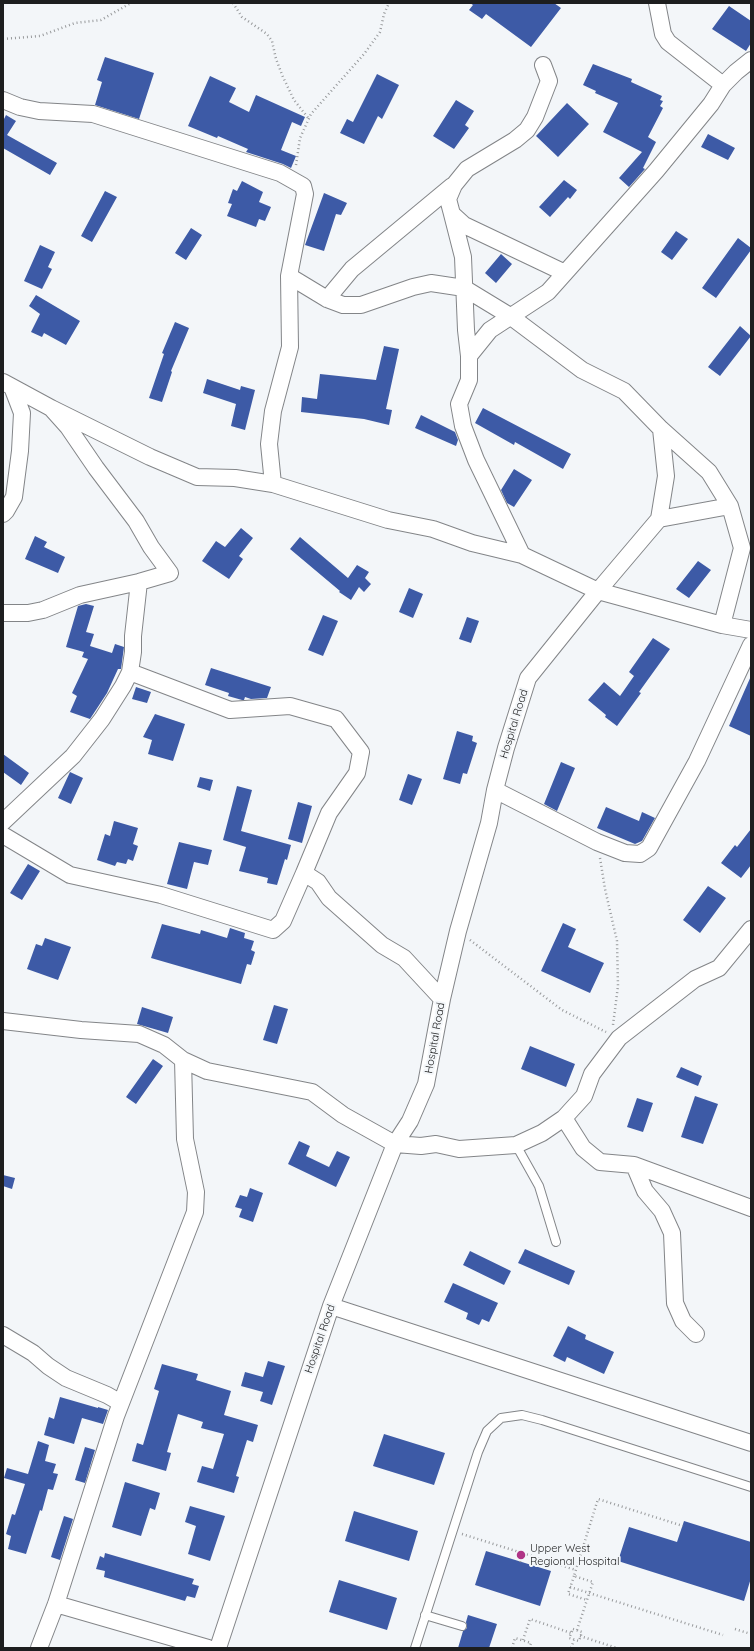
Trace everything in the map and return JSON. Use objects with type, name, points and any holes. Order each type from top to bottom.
[{"type":"street","points":[[657,3],[663,34],[668,42],[723,85]]},
{"type":"street","points":[[469,356],[490,330],[548,292],[656,171],[711,104],[723,85],[751,60]]},
{"type":"street","points":[[327,299],[352,269],[454,185],[467,169],[515,140],[527,130],[535,117],[549,81],[543,65]]},
{"type":"street","points":[[3,100],[20,107],[38,110],[93,114],[280,173],[303,186],[305,194],[290,276],[290,347],[273,411],[269,444],[273,484]]},
{"type":"street","points":[[454,185],[448,199],[463,257],[466,330],[469,356],[469,380],[459,404],[463,426],[476,460],[522,554]]},
{"type":"street","points":[[452,214],[464,225],[565,273]]},
{"type":"street","points":[[290,276],[327,299],[343,305],[362,305],[413,287],[431,283],[464,288],[510,316],[582,370],[624,391],[661,429],[709,472],[730,506],[747,542],[722,626]]},
{"type":"street","points":[[8,384],[51,408],[150,457],[198,477],[235,478],[273,484],[388,520],[433,529],[472,543],[522,554],[598,591],[722,626],[751,630]]},
{"type":"street","points":[[3,514],[14,497],[20,451],[22,413],[8,384]]},
{"type":"street","points":[[3,614],[28,613],[43,610],[80,595],[139,582],[170,573],[151,547],[136,520],[96,468],[68,427],[51,408]]},
{"type":"street","points":[[661,429],[666,476],[659,519],[730,506]]},
{"type":"street","name":"Hospital Road","points":[[218,1648],[331,1306],[395,1144],[410,1121],[426,1084],[442,999],[458,931],[489,823],[495,790],[528,678],[598,591],[659,519]]},
{"type":"street","points":[[3,822],[73,756],[102,719],[123,686],[130,672],[139,582]]},
{"type":"street","points":[[495,790],[597,842],[625,853],[640,854],[649,848],[697,762],[751,645]]},
{"type":"street","points":[[3,835],[70,875],[161,895],[273,930],[283,921],[329,813],[357,773],[361,752],[336,719],[290,706],[230,710],[130,672]]},
{"type":"street","points":[[304,873],[318,882],[329,898],[382,945],[404,958],[442,999]]},
{"type":"street","points":[[3,1021],[81,1030],[139,1034],[164,1045],[182,1060],[207,1071],[312,1092],[343,1115],[395,1144],[421,1146],[436,1144],[459,1149],[516,1145],[542,1133],[564,1118],[584,1096],[592,1074],[615,1036],[695,979],[719,968],[751,929]]},
{"type":"street","points":[[39,1648],[56,1604],[121,1403],[195,1212],[196,1192],[185,1139],[182,1060]]},
{"type":"street","points":[[564,1118],[583,1148],[600,1162],[634,1165],[751,1208]]},
{"type":"street","points":[[634,1165],[645,1191],[662,1211],[672,1233],[675,1303],[683,1322],[696,1334]]},
{"type":"street","points":[[331,1306],[751,1443]]},
{"type":"street","points":[[3,1336],[32,1353],[66,1378],[121,1403]]},
{"type":"street","points":[[56,1604],[208,1648]]},
{"type":"lane","points":[[516,1145],[540,1186],[556,1242]]},
{"type":"lane","points":[[415,1648],[478,1452],[487,1431],[501,1418],[522,1415],[542,1420],[751,1487]]},
{"type":"lane","points":[[425,1615],[462,1626]]},
{"type":"path","points":[[3,39],[40,36],[75,23],[101,20],[131,3]]},
{"type":"path","points":[[233,3],[242,17],[267,34],[272,41],[276,59],[294,100],[309,119]]},
{"type":"path","points":[[296,181],[295,172],[300,138],[311,114],[364,54],[380,32],[384,14],[389,3]]},
{"type":"path","points":[[458,931],[562,1010],[615,1036],[618,986],[617,941],[605,889],[597,842]]},
{"type":"path","points":[[587,1600],[568,1594],[598,1499],[683,1526]]},
{"type":"path","points":[[453,1531],[576,1570]]},
{"type":"path","points":[[520,1562],[523,1553]]},
{"type":"path","points":[[574,1576],[593,1582],[578,1630]]},
{"type":"path","points":[[570,1587],[723,1635]]},
{"type":"path","points":[[523,1640],[530,1619],[571,1633]]},
{"type":"path","points":[[572,1629],[578,1630],[582,1632],[579,1641],[569,1638],[572,1629]]},
{"type":"path","points":[[735,1629],[751,1634]]},
{"type":"path","points":[[580,1636],[606,1646],[616,1648]]},
{"type":"path","points":[[512,1648],[515,1638],[531,1643],[529,1648]]},
{"type":"path","points":[[571,1648],[574,1640]]},
{"type":"building","points":[[470,3],[554,3],[561,8],[531,47],[486,14],[482,19],[469,10],[473,5]]},
{"type":"building","points":[[729,6],[751,21],[751,43],[746,51],[712,29]]},
{"type":"building","points":[[105,57],[154,73],[139,119],[95,105],[102,82],[97,80]]},
{"type":"building","points":[[593,64],[632,79],[631,82],[662,96],[660,100],[663,101],[660,106],[663,108],[648,137],[656,142],[643,168],[645,169],[629,187],[619,178],[642,152],[603,132],[618,103],[595,93],[596,91],[583,85]]},
{"type":"building","points":[[377,74],[399,85],[382,119],[378,116],[364,144],[340,133],[347,119],[353,122]]},
{"type":"building","points":[[210,76],[236,88],[229,102],[249,112],[256,95],[305,117],[301,126],[292,122],[281,150],[296,156],[291,168],[246,152],[248,149],[218,136],[217,138],[188,126]]},
{"type":"building","points":[[456,100],[474,111],[465,125],[469,128],[454,149],[433,136]]},
{"type":"building","points":[[567,103],[589,124],[558,157],[536,136]]},
{"type":"building","points":[[6,115],[16,121],[7,135],[57,163],[50,175],[3,148],[3,121]]},
{"type":"building","points":[[708,134],[735,148],[728,160],[701,147]]},
{"type":"building","points":[[564,180],[577,190],[570,199],[568,197],[550,217],[539,207]]},
{"type":"building","points":[[242,181],[263,192],[259,202],[271,207],[265,221],[259,219],[256,227],[227,216],[232,204],[228,203],[233,189],[237,191]]},
{"type":"building","points":[[105,191],[117,197],[92,242],[81,236]]},
{"type":"building","points":[[324,193],[347,203],[341,215],[336,214],[324,251],[305,245]]},
{"type":"building","points":[[191,228],[202,235],[186,260],[175,253]]},
{"type":"building","points":[[676,231],[688,239],[672,260],[661,252]]},
{"type":"building","points":[[738,238],[751,248],[751,250],[716,298],[702,288]]},
{"type":"building","points":[[40,245],[55,252],[48,267],[52,269],[42,289],[24,281]]},
{"type":"building","points":[[501,254],[512,264],[496,283],[485,273]]},
{"type":"building","points":[[36,295],[80,321],[66,345],[44,333],[42,337],[31,332],[40,314],[29,306]]},
{"type":"building","points":[[175,322],[189,328],[171,371],[172,372],[162,402],[149,398],[164,354],[162,353]]},
{"type":"building","points":[[740,326],[751,336],[720,376],[708,367]]},
{"type":"building","points":[[384,346],[399,349],[386,409],[392,410],[389,425],[364,419],[301,412],[302,397],[317,399],[320,374],[376,380]]},
{"type":"building","points":[[207,379],[240,390],[241,386],[255,390],[245,430],[231,426],[236,404],[203,393]]},
{"type":"building","points":[[483,408],[571,454],[563,469],[515,442],[514,445],[475,423]]},
{"type":"building","points":[[421,415],[455,432],[458,440],[456,446],[415,428]]},
{"type":"building","points":[[514,469],[532,480],[514,507],[507,503],[501,490]]},
{"type":"building","points":[[241,528],[253,538],[239,556],[243,559],[229,579],[202,561],[216,541],[225,547]]},
{"type":"building","points":[[35,536],[47,542],[44,547],[65,557],[58,573],[25,559]]},
{"type":"building","points":[[300,537],[348,578],[357,565],[369,572],[365,578],[371,584],[364,592],[359,587],[351,600],[339,592],[340,591],[290,549]]},
{"type":"building","points":[[698,561],[711,570],[689,598],[676,589]]},
{"type":"building","points":[[409,588],[423,594],[413,618],[399,612]]},
{"type":"building","points":[[86,604],[94,606],[86,632],[94,634],[90,646],[112,653],[115,644],[124,647],[121,669],[118,669],[107,693],[90,719],[70,712],[77,696],[72,693],[88,659],[82,657],[84,652],[66,647],[78,606]]},
{"type":"building","points":[[323,615],[338,621],[323,656],[308,650]]},
{"type":"building","points":[[467,617],[479,621],[471,643],[459,639]]},
{"type":"building","points":[[653,638],[670,649],[617,726],[605,717],[606,715],[588,700],[604,682],[620,696],[634,676],[629,672]]},
{"type":"building","points":[[211,668],[271,687],[267,698],[251,699],[245,697],[244,700],[242,700],[228,696],[229,693],[205,685]]},
{"type":"building","points":[[751,676],[751,736],[729,726]]},
{"type":"building","points":[[136,687],[151,692],[147,703],[132,699]]},
{"type":"building","points":[[155,714],[185,724],[173,761],[148,754],[152,740],[143,737]]},
{"type":"building","points":[[457,731],[473,736],[472,741],[477,743],[467,774],[463,773],[460,784],[443,779]]},
{"type":"building","points":[[3,754],[29,773],[21,785],[3,772]]},
{"type":"building","points":[[561,762],[575,768],[557,811],[544,804]]},
{"type":"building","points":[[70,772],[83,778],[71,804],[58,798]]},
{"type":"building","points":[[408,774],[422,779],[412,805],[399,800]]},
{"type":"building","points":[[200,777],[213,780],[210,791],[197,787]]},
{"type":"building","points":[[237,786],[252,790],[241,831],[291,845],[277,885],[267,883],[268,878],[239,871],[246,847],[223,840]]},
{"type":"building","points":[[298,802],[312,806],[302,843],[288,839]]},
{"type":"building","points":[[606,807],[639,821],[642,812],[655,818],[642,841],[635,844],[597,828]]},
{"type":"building","points":[[114,821],[138,828],[133,844],[138,846],[133,861],[128,859],[126,864],[117,862],[115,866],[97,860],[105,834],[110,836]]},
{"type":"building","points":[[751,829],[751,865],[741,878],[721,863],[735,845],[737,847]]},
{"type":"building","points":[[179,842],[212,850],[208,865],[194,862],[187,889],[167,884]]},
{"type":"building","points":[[28,864],[40,871],[22,900],[10,893]]},
{"type":"building","points":[[708,886],[726,898],[700,933],[683,920]]},
{"type":"building","points":[[563,923],[576,929],[568,947],[604,963],[590,993],[541,971]]},
{"type":"building","points":[[162,924],[200,934],[201,930],[227,938],[230,928],[245,933],[244,938],[254,941],[251,950],[255,952],[251,965],[247,964],[241,984],[151,958]]},
{"type":"building","points":[[45,938],[71,947],[58,980],[27,969],[36,944],[42,946]]},
{"type":"building","points":[[274,1005],[288,1009],[277,1044],[263,1040]]},
{"type":"building","points":[[142,1007],[173,1017],[168,1033],[137,1024]]},
{"type":"building","points":[[530,1046],[575,1064],[566,1087],[521,1069]]},
{"type":"building","points":[[153,1059],[163,1066],[136,1104],[126,1097]]},
{"type":"building","points":[[681,1067],[702,1076],[698,1086],[676,1077]]},
{"type":"building","points":[[695,1096],[718,1104],[703,1144],[681,1137]]},
{"type":"building","points":[[637,1098],[653,1103],[643,1132],[627,1127]]},
{"type":"building","points":[[299,1141],[310,1146],[306,1156],[329,1167],[337,1151],[350,1157],[336,1187],[288,1164]]},
{"type":"building","points":[[3,1175],[15,1178],[12,1189],[3,1186]]},
{"type":"building","points":[[250,1188],[263,1193],[253,1222],[239,1217],[242,1209],[235,1207],[240,1195],[247,1197]]},
{"type":"building","points":[[525,1249],[575,1271],[569,1285],[518,1263]]},
{"type":"building","points":[[470,1251],[511,1271],[504,1285],[463,1265]]},
{"type":"building","points":[[453,1283],[498,1303],[489,1322],[482,1319],[479,1325],[466,1319],[468,1313],[444,1302]]},
{"type":"building","points":[[568,1326],[586,1335],[585,1339],[614,1352],[604,1374],[567,1357],[565,1362],[553,1356]]},
{"type":"building","points":[[268,1361],[285,1366],[272,1405],[260,1401],[263,1392],[241,1386],[245,1372],[263,1377]]},
{"type":"building","points":[[162,1364],[198,1374],[196,1380],[231,1391],[224,1415],[258,1425],[253,1442],[247,1440],[236,1476],[239,1477],[234,1493],[197,1482],[202,1466],[213,1469],[224,1434],[201,1428],[203,1422],[178,1414],[167,1452],[171,1453],[166,1471],[132,1461],[137,1443],[143,1445],[159,1391],[154,1389]]},
{"type":"building","points":[[60,1397],[108,1410],[103,1424],[82,1418],[74,1444],[44,1435],[49,1417],[54,1419]]},
{"type":"building","points":[[384,1434],[445,1453],[434,1485],[373,1466]]},
{"type":"building","points":[[38,1441],[49,1445],[45,1461],[56,1464],[53,1473],[58,1474],[53,1490],[48,1489],[42,1511],[40,1510],[26,1554],[8,1549],[11,1536],[6,1534],[12,1514],[15,1515],[25,1484],[4,1478],[7,1468],[28,1474]]},
{"type":"building","points":[[85,1447],[95,1450],[85,1483],[75,1480]]},
{"type":"building","points":[[125,1482],[160,1493],[155,1510],[150,1508],[141,1536],[112,1527]]},
{"type":"building","points":[[190,1506],[225,1516],[210,1561],[188,1554],[196,1526],[185,1522]]},
{"type":"building","points":[[354,1511],[418,1531],[409,1561],[345,1541]]},
{"type":"building","points":[[64,1516],[73,1519],[60,1560],[51,1557]]},
{"type":"building","points":[[684,1521],[751,1542],[751,1578],[744,1601],[618,1561],[629,1527],[677,1542]]},
{"type":"building","points":[[486,1551],[551,1571],[540,1606],[475,1585]]},
{"type":"building","points":[[105,1553],[194,1579],[192,1584],[199,1586],[195,1598],[187,1596],[185,1601],[104,1577],[105,1571],[96,1569],[100,1556],[104,1558]]},
{"type":"building","points":[[339,1580],[397,1598],[387,1630],[329,1612]]},
{"type":"building","points":[[468,1615],[497,1624],[489,1648],[458,1648],[463,1631],[467,1628],[466,1622]]},
{"type":"place","name":"Upper West Regional Hospital","points":[[521,1555]]}]
